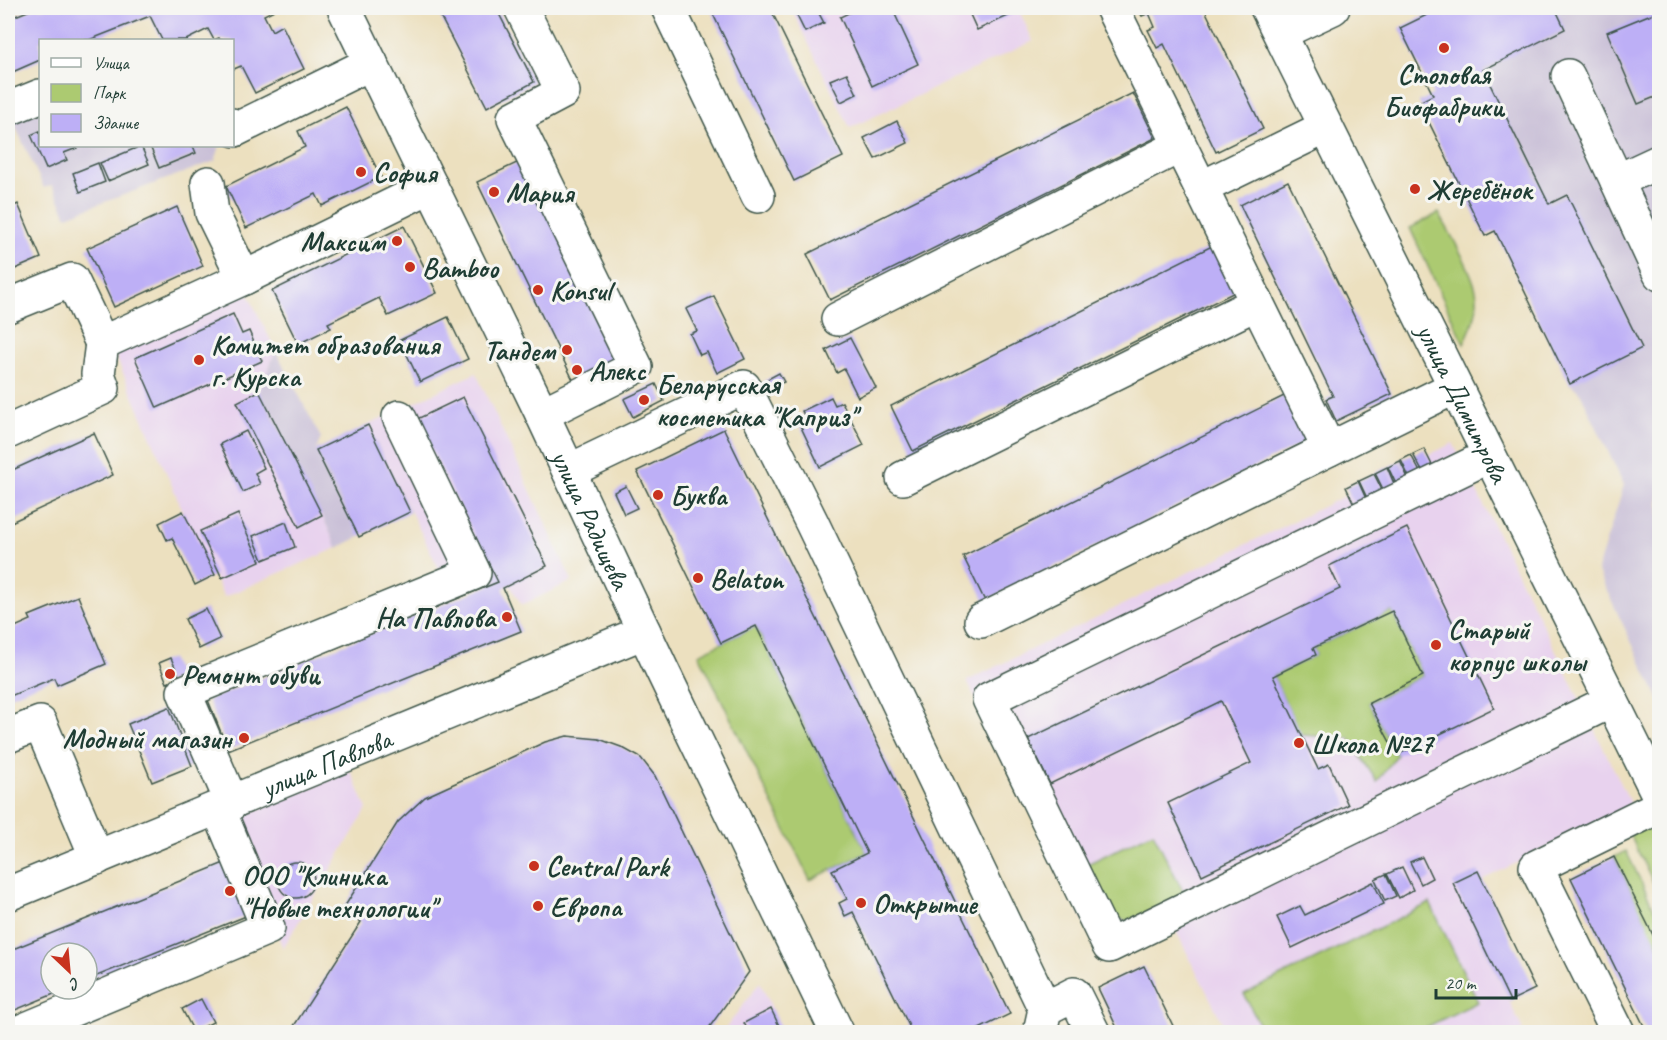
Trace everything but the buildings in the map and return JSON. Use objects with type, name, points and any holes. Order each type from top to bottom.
[{"type":"main road","name":"улица Радищева","points":[[344,8],[542,414],[644,632],[837,1032]]},
{"type":"main road","points":[[521,8],[563,92],[514,118],[636,367],[542,414]]},
{"type":"main road","points":[[668,8],[758,196]]},
{"type":"main road","points":[[1112,8],[1329,449]]},
{"type":"main road","points":[[1274,20],[1333,8]]},
{"type":"main road","name":"улица Димитрова","points":[[1274,20],[1611,701],[1651,760],[1659,798]]},
{"type":"main road","points":[[234,127],[236,130],[371,63]]},
{"type":"main road","points":[[1568,75],[1659,274]]},
{"type":"main road","points":[[8,109],[39,96]]},
{"type":"main road","points":[[1201,188],[1326,127]]},
{"type":"main road","points":[[838,319],[1180,146]]},
{"type":"main road","points":[[1617,181],[1659,161]]},
{"type":"main road","points":[[208,183],[212,213],[244,278]]},
{"type":"main road","points":[[102,343],[244,278],[431,186]]},
{"type":"main road","points":[[8,306],[72,280],[102,343],[98,374],[103,388],[8,432]]},
{"type":"main road","points":[[903,478],[1257,303]]},
{"type":"main road","points":[[569,471],[744,387],[812,524],[1042,1020],[1074,994],[1093,1032]]},
{"type":"main road","points":[[981,621],[1455,387]]},
{"type":"main road","points":[[19,1032],[268,928],[184,692],[474,573],[399,417]]},
{"type":"main road","points":[[1489,456],[989,699],[1109,946],[1611,701]]},
{"type":"main road","name":"улица Павлова","points":[[8,894],[644,632]]},
{"type":"main road","points":[[8,736],[40,723],[97,858]]},
{"type":"main road","points":[[1618,1032],[1536,867],[1659,806]]},
{"type":"shaded area","points":[[791,8],[1018,8],[1033,41],[850,128]]},
{"type":"shaded area","points":[[1441,8],[1659,8],[1659,700],[1597,570],[1624,485],[1580,392],[1570,384],[1495,231],[1485,236],[1419,102],[1433,94],[1400,28]]},
{"type":"shaded area","points":[[39,106],[39,147],[220,147],[215,161],[67,216],[52,185],[44,188],[11,117]]},
{"type":"shaded area","name":"Комитет образования г. Курска","points":[[246,290],[276,351],[259,391],[238,402],[300,526],[322,515],[337,548],[224,597],[183,511],[113,350]]},
{"type":"shaded area","points":[[276,351],[321,438],[316,450],[359,537],[337,548],[322,515],[299,527],[237,402],[259,391]]},
{"type":"shaded area","points":[[476,373],[572,581],[522,605],[510,585],[501,589],[490,586],[478,562],[442,575],[368,425]]},
{"type":"shaded area","name":"Школа №27","points":[[1453,443],[1632,806],[1482,880],[1478,871],[1453,883],[1523,1030],[1519,1032],[1227,1032],[1175,929],[1104,963],[967,681]]},
{"type":"shaded area","points":[[351,771],[367,809],[283,948],[232,820]]},
{"type":"shaded area","points":[[760,982],[783,1032],[723,1032]]},
{"type":"green space","points":[[1439,213],[1462,256],[1476,290],[1476,311],[1464,344],[1410,228]]},
{"type":"green space","points":[[1392,611],[1423,676],[1369,703],[1397,755],[1377,782],[1349,738],[1301,735],[1273,676],[1316,655],[1313,648]]},
{"type":"green space","points":[[756,626],[867,853],[810,880],[699,654]]},
{"type":"green space","points":[[1649,828],[1659,846],[1659,894],[1628,831]]},
{"type":"green space","points":[[1153,832],[1186,897],[1128,921],[1116,918],[1105,911],[1081,867]]},
{"type":"green space","points":[[1626,851],[1659,919],[1659,949],[1614,857]]},
{"type":"green space","points":[[1430,903],[1478,1002],[1416,1032],[1263,1032],[1244,994]]},
{"type":"place","name":"Столовая Биофабрики","points":[[1444,48]]},
{"type":"place","name":"София","points":[[361,172]]},
{"type":"place","name":"Жеребёнок","points":[[1415,189]]},
{"type":"place","name":"Мария","points":[[494,192]]},
{"type":"place","name":"Максим","points":[[397,241]]},
{"type":"place","name":"Bamboo","points":[[410,267]]},
{"type":"place","name":"Konsul","points":[[538,290]]},
{"type":"place","name":"Тандем","points":[[567,350]]},
{"type":"place","name":"Комитет образования г. Курска","points":[[199,360]]},
{"type":"place","name":"Алекс","points":[[577,370]]},
{"type":"place","name":"Беларусская косметика \"Каприз\"","points":[[644,400]]},
{"type":"place","name":"Буква","points":[[658,495]]},
{"type":"place","name":"Belaton","points":[[698,578]]},
{"type":"place","name":"На Павлова","points":[[507,617]]},
{"type":"place","name":"Старый корпус школы","points":[[1436,645]]},
{"type":"place","name":"Ремонт обуви","points":[[170,674]]},
{"type":"place","name":"Модный магазин","points":[[244,738]]},
{"type":"place","name":"Школа №27","points":[[1299,743]]},
{"type":"place","name":"Central Park","points":[[534,866]]},
{"type":"place","name":"ООО \"Клиника \"Новые технологии\"","points":[[230,891]]},
{"type":"place","name":"Открытие","points":[[861,903]]},
{"type":"place","name":"Европа","points":[[538,906]]}]
